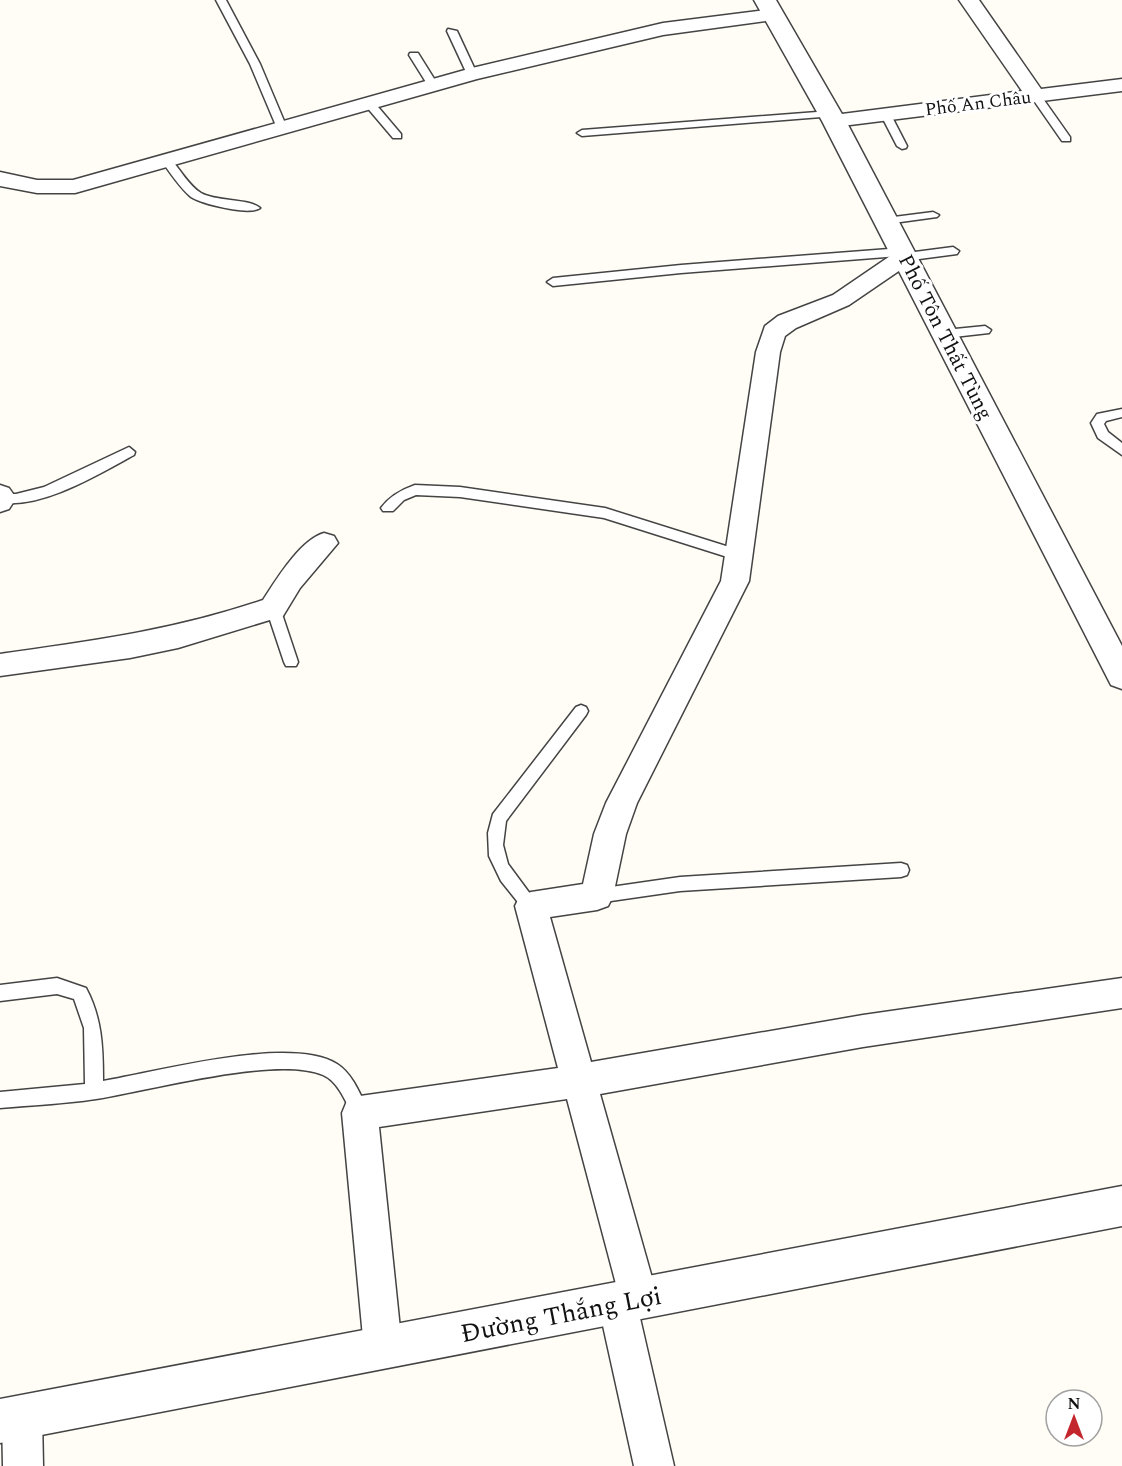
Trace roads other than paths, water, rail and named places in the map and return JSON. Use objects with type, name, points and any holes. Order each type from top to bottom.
[{"type":"street","points":[[969,0],[1035,95]]},
{"type":"street","points":[[0,179],[31,188],[53,189],[75,186],[472,74],[663,29],[769,7]]},
{"type":"street","name":"Phố Tôn Thất Tùng","points":[[769,7],[832,118],[1122,676]]},
{"type":"street","name":"Phố An Châu","points":[[832,118],[886,115],[1122,85]]},
{"type":"street","points":[[654,1466],[628,1301],[579,1082],[531,906],[597,896],[610,834],[622,803],[735,581],[768,352],[774,332],[787,322],[841,300],[903,254]]},
{"type":"street","points":[[0,666],[130,647],[178,637],[273,608],[290,581],[324,543]]},
{"type":"street","points":[[383,1348],[360,1113],[579,1082],[863,1031],[1122,993]]},
{"type":"street","name":"Đường Thắng Lợi","points":[[11,1419],[1122,1206]]},
{"type":"street","points":[[11,1419],[23,1466]]},
{"type":"lane","points":[[221,0],[255,64],[282,128]]},
{"type":"lane","points":[[452,30],[472,74]]},
{"type":"lane","points":[[414,55],[433,85]]},
{"type":"lane","points":[[1035,95],[1066,138]]},
{"type":"lane","points":[[369,103],[397,136]]},
{"type":"lane","points":[[886,115],[902,146]]},
{"type":"lane","points":[[582,133],[832,118]]},
{"type":"lane","points":[[166,160],[196,195],[222,204],[254,208]]},
{"type":"lane","points":[[886,221],[933,215]]},
{"type":"lane","points":[[553,282],[681,269],[953,251]]},
{"type":"lane","points":[[945,334],[985,330]]},
{"type":"lane","points":[[1122,413],[1102,417],[1097,423],[1103,435],[1122,450]]},
{"type":"lane","points":[[1,498],[23,499],[76,478],[129,452]]},
{"type":"lane","points":[[388,508],[399,497],[415,490],[460,492],[605,513],[740,556]]},
{"type":"lane","points":[[273,608],[291,662]]},
{"type":"lane","points":[[531,906],[504,874],[494,844],[496,827],[499,819],[581,711]]},
{"type":"lane","points":[[597,896],[680,884],[901,870]]},
{"type":"lane","points":[[0,993],[57,987],[80,993],[89,1008],[94,1028],[94,1091]]},
{"type":"lane","points":[[0,1100],[94,1091],[195,1073],[294,1061],[326,1067],[347,1086],[360,1113]]}]
